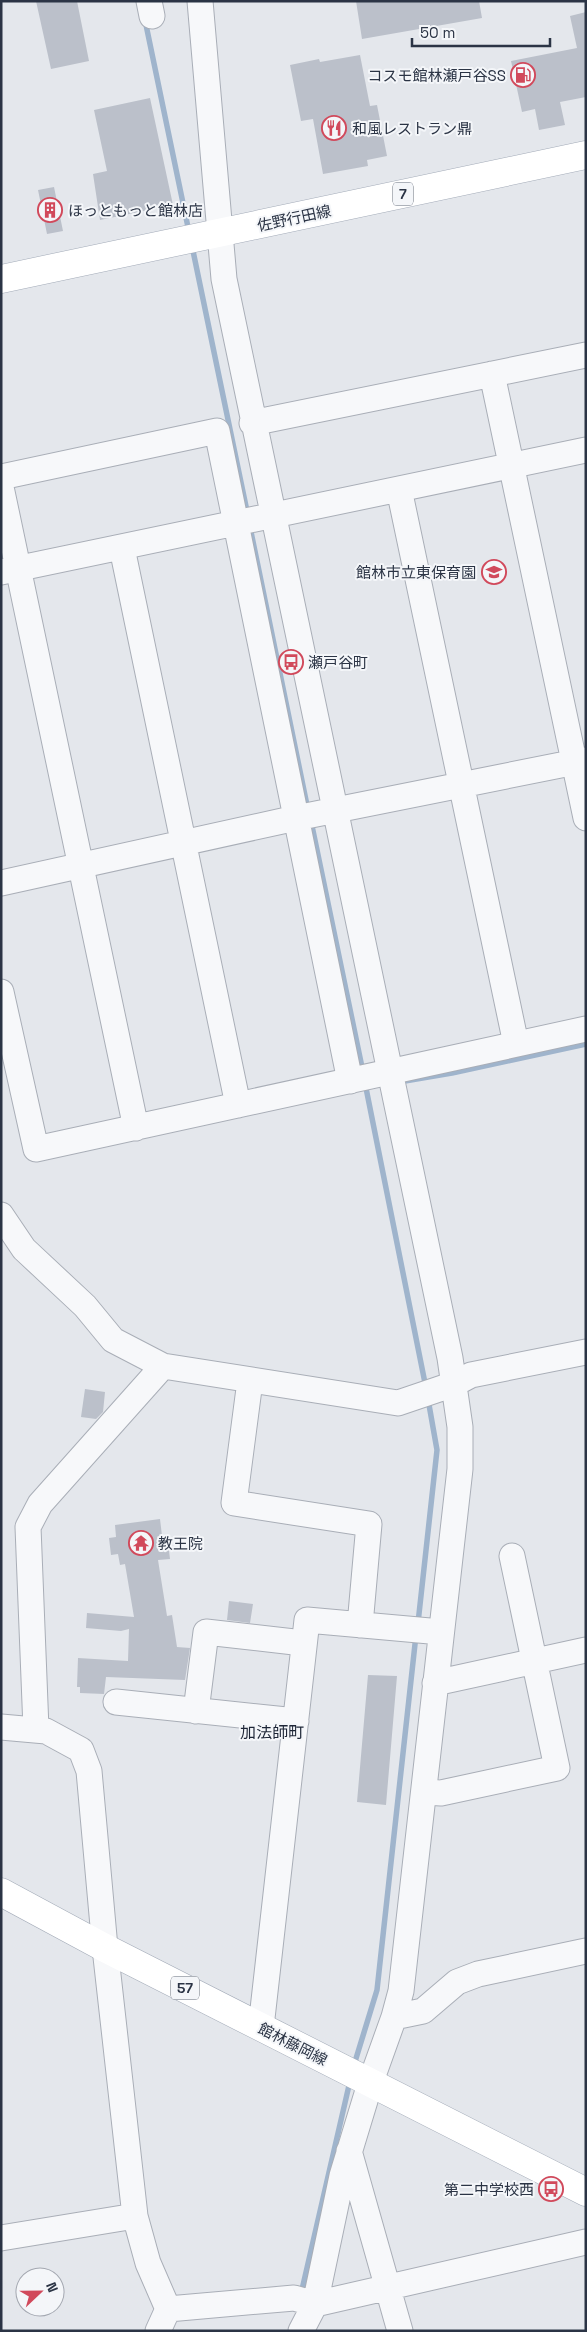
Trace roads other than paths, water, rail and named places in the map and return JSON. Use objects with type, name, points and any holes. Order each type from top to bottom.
[{"type":"main road","name":"佐野行田線","points":[[1,279],[586,155]]},
{"type":"main road","name":"館林藤岡線","points":[[1,1892],[105,1948],[370,2084],[586,2192]]},
{"type":"street","points":[[200,1],[224,279],[252,423],[336,810],[390,1072],[454,1384],[460,1427],[460,1469],[402,1991],[370,2084],[342,2176],[315,2304],[301,2331]]},
{"type":"street","points":[[252,423],[586,355]]},
{"type":"street","points":[[492,374],[580,761],[586,818]]},
{"type":"street","points":[[1,477],[217,431],[350,1081]]},
{"type":"street","points":[[10,570],[586,450]]},
{"type":"street","points":[[1,487],[10,570],[81,866],[136,1128]]},
{"type":"street","points":[[399,489],[516,1044]]},
{"type":"street","points":[[122,548],[238,1105]]},
{"type":"street","points":[[1,884],[296,818],[580,761]]},
{"type":"street","points":[[2,1000],[36,1149],[586,1030]]},
{"type":"street","points":[[1,1215],[24,1249],[85,1306],[113,1340],[163,1366],[250,1381],[398,1402],[454,1384],[471,1376],[586,1352]]},
{"type":"street","points":[[36,1729],[28,1527],[40,1504],[163,1366]]},
{"type":"street","points":[[250,1381],[234,1503],[369,1524],[360,1625]]},
{"type":"street","points":[[424,1792],[441,1793],[557,1768],[512,1556]]},
{"type":"street","points":[[261,2027],[296,1721],[303,1642],[307,1620],[442,1632]]},
{"type":"street","points":[[196,1710],[206,1632],[303,1642]]},
{"type":"street","points":[[436,1683],[586,1650]]},
{"type":"street","points":[[116,1702],[296,1721]]},
{"type":"street","points":[[1,1727],[46,1731],[81,1750],[89,1771],[105,1948],[136,2216],[163,2320],[294,2298],[315,2304],[586,2242]]},
{"type":"street","points":[[394,2017],[423,2011],[457,1982],[478,1974],[586,1951]]},
{"type":"street","points":[[349,2151],[400,2331]]},
{"type":"street","points":[[1,2238],[136,2216]]},
{"type":"waterway","points":[[145,20],[189,232]]},
{"type":"waterway","points":[[192,246],[248,516]]},
{"type":"waterway","points":[[250,527],[308,810]]},
{"type":"waterway","points":[[311,821],[363,1072]]},
{"type":"waterway","points":[[399,1082],[452,1073],[586,1044]]},
{"type":"waterway","points":[[365,1083],[426,1388]]},
{"type":"waterway","points":[[418,1623],[437,1450],[428,1399]]},
{"type":"waterway","points":[[354,2065],[377,1990],[416,1635]]},
{"type":"waterway","points":[[301,2294],[350,2081]]},
{"type":"place","name":"コスモ館林瀬戸谷SS","points":[[523,75]]},
{"type":"place","name":"和風レストラン鼎","points":[[334,128]]},
{"type":"place","name":"ほっともっと館林店","points":[[50,210]]},
{"type":"place","name":"館林市立東保育園","points":[[494,572]]},
{"type":"place","name":"瀬戸谷町","points":[[291,662]]},
{"type":"place","name":"教王院","points":[[141,1543]]},
{"type":"place","name":"第二中学校西","points":[[551,2189]]},
{"type":"district","name":"加法師町","points":[[272,1732]]}]
